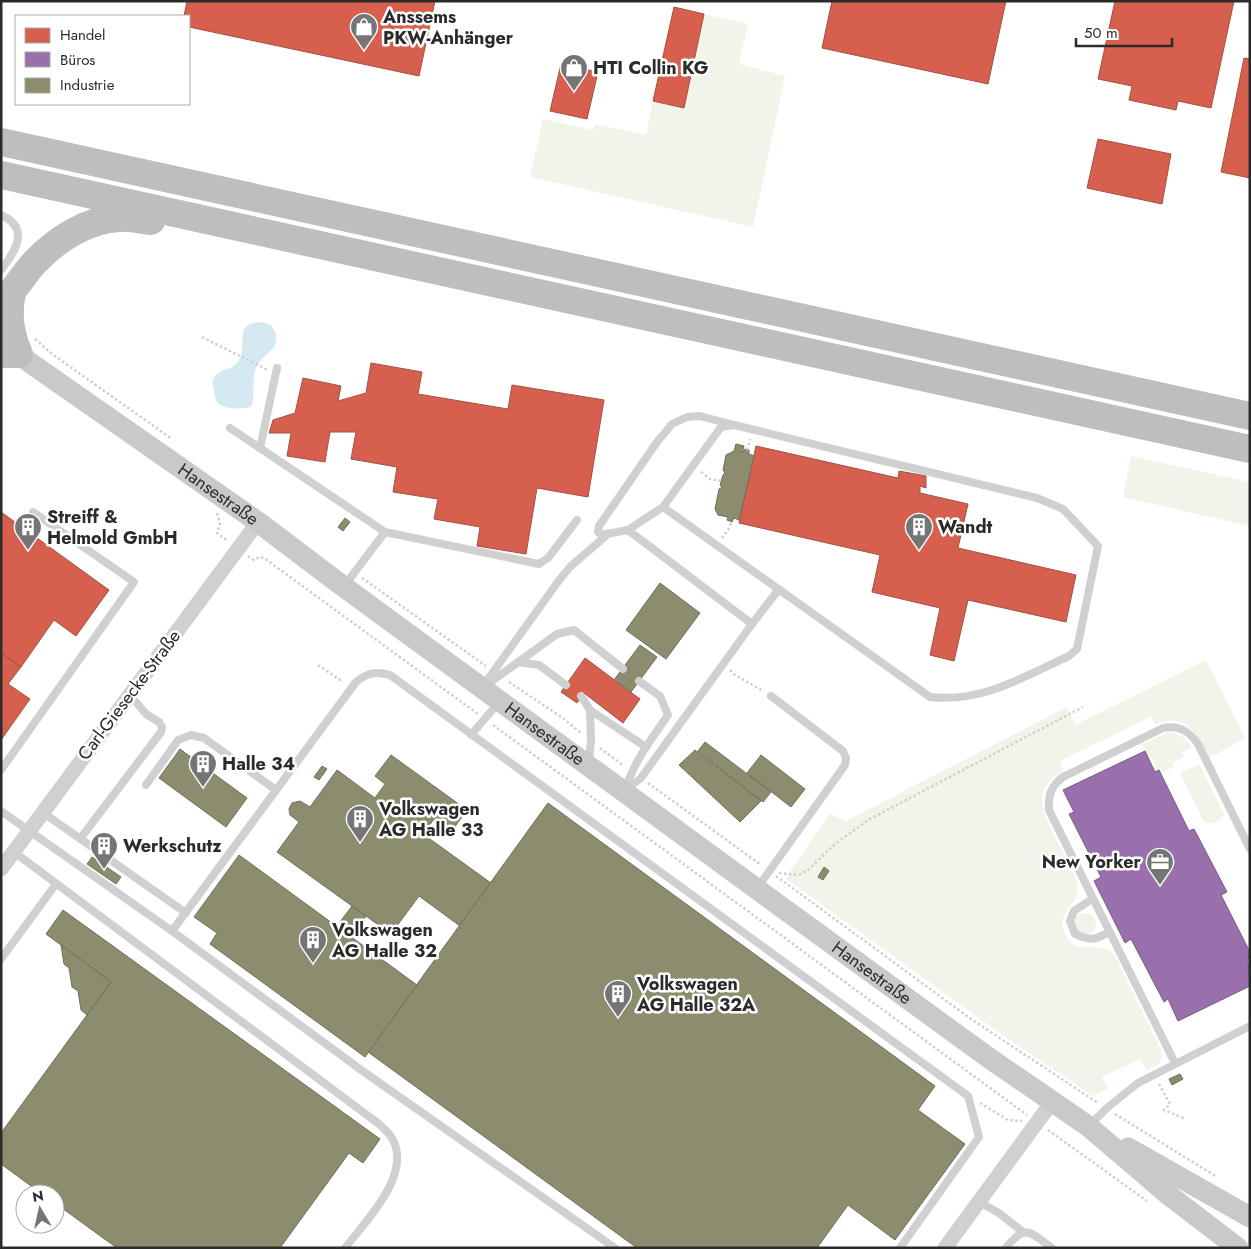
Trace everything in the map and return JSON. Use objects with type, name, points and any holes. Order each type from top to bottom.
[{"type":"highway","points":[[1,142],[1250,416]]},
{"type":"highway","points":[[1,175],[1250,449]]},
{"type":"highway","points":[[14,347],[5,289],[63,238],[98,222],[120,218],[157,222],[198,218]]},
{"type":"main road","name":"Hansestraße","points":[[14,347],[226,500],[349,579],[492,678],[500,701],[1052,1102],[1088,1126],[1250,1216]]},
{"type":"main road","name":"Hansestraße","points":[[1088,1126],[1170,1196],[1238,1248]]},
{"type":"street","name":"Carl-Giesecke-Straße","points":[[1,869],[258,522]]},
{"type":"street","points":[[945,1248],[1052,1102]]},
{"type":"lane","points":[[1,215],[9,218],[16,226],[18,236],[18,243],[12,256],[5,289]]},
{"type":"lane","points":[[260,448],[277,368]]},
{"type":"lane","points":[[663,507],[930,697],[948,699],[974,696],[995,690],[1069,656],[1077,649],[1098,546],[1063,509],[1037,498],[700,416],[687,418],[672,424],[657,442],[598,526],[598,532],[601,535],[628,530],[663,507],[721,427],[734,425]]},
{"type":"lane","points":[[230,428],[385,532],[539,564],[548,558],[577,520]]},
{"type":"lane","points":[[1,770],[134,582],[33,512]]},
{"type":"lane","points":[[628,530],[752,624]]},
{"type":"lane","points":[[349,579],[385,532]]},
{"type":"lane","points":[[492,678],[571,566],[608,534]]},
{"type":"lane","points":[[624,792],[641,778],[752,624],[779,590]]},
{"type":"lane","points":[[492,678],[518,662],[556,634],[574,630],[623,669]]},
{"type":"lane","points":[[518,662],[539,665],[566,685]]},
{"type":"lane","points":[[172,932],[343,698],[365,675],[373,672],[390,676],[968,1096],[979,1137],[900,1248]]},
{"type":"lane","points":[[624,792],[631,771],[668,715],[660,696],[639,681]]},
{"type":"lane","points":[[80,839],[161,732],[162,727],[159,722],[146,714],[130,695]]},
{"type":"lane","points":[[582,696],[590,710],[646,747]]},
{"type":"lane","points":[[757,889],[845,765],[846,758],[843,751],[771,696]]},
{"type":"lane","points":[[471,735],[500,701]]},
{"type":"lane","points":[[588,766],[591,740],[590,710]]},
{"type":"lane","points":[[1175,1063],[1049,810],[1050,791],[1054,784],[1063,777],[1163,728],[1178,727],[1186,730],[1193,737],[1250,849]]},
{"type":"lane","points":[[146,785],[178,740],[191,735],[204,738],[276,790]]},
{"type":"lane","points":[[1,811],[172,932],[364,1072],[615,1248]]},
{"type":"lane","points":[[42,812],[186,913]]},
{"type":"lane","points":[[14,852],[379,1124],[392,1138],[398,1158],[392,1183],[383,1199],[345,1248]]},
{"type":"lane","points":[[1,959],[56,884]]},
{"type":"lane","points":[[1092,899],[1074,911],[1070,921],[1075,934],[1086,940],[1101,937],[1109,932]]},
{"type":"lane","points":[[1088,1126],[1106,1108],[1138,1083],[1250,1026]]},
{"type":"lane","points":[[979,1202],[999,1213],[1023,1232],[1034,1234],[1052,1248]]},
{"type":"lane","points":[[1006,1248],[1015,1235],[1023,1232]]},
{"type":"path","points":[[202,337],[261,366]]},
{"type":"path","points":[[14,347],[52,354],[172,440]]},
{"type":"path","points":[[710,479],[722,481]]},
{"type":"path","points":[[226,500],[217,513],[220,524],[217,533],[238,549],[254,560],[264,558],[1037,1122],[1150,1202]]},
{"type":"path","points":[[727,531],[731,522]]},
{"type":"path","points":[[349,579],[492,678],[564,719],[631,771]]},
{"type":"path","points":[[723,664],[735,675],[771,696]]},
{"type":"path","points":[[318,665],[352,688]]},
{"type":"path","points":[[770,872],[800,875],[808,870],[836,843],[870,819],[1083,707]]},
{"type":"path","points":[[641,778],[971,1019],[1220,1180]]},
{"type":"path","points":[[1160,1071],[1158,1081],[1170,1104],[1164,1110],[1186,1119]]},
{"type":"path","points":[[968,1096],[1008,1120],[1037,1122]]},
{"type":"shaded area","points":[[704,14],[748,24],[739,64],[785,76],[753,227],[530,177],[543,119],[593,130],[595,124],[646,135],[653,101],[684,108]]},
{"type":"shaded area","points":[[1131,456],[1250,482],[1250,526],[1123,497]]},
{"type":"shaded area","points":[[1206,660],[1245,738],[1209,758],[1200,741],[1189,728],[1182,723],[1174,721],[1165,721],[1155,725],[1151,716],[1060,761],[1063,771],[1052,778],[1042,794],[1042,803],[1047,821],[1078,884],[1076,899],[1064,917],[1063,930],[1075,945],[1103,948],[1114,954],[1161,1050],[1162,1055],[1159,1064],[1147,1071],[1141,1059],[1102,1077],[1108,1089],[1093,1096],[1008,1039],[786,879],[830,814],[846,821],[1067,707],[1075,725]]},
{"type":"shaded area","points":[[1166,733],[1182,736],[1191,748],[1182,752],[1184,757],[1172,763],[1174,767],[1161,773],[1159,770],[1155,772],[1152,768],[1155,762],[1148,758],[1142,744]]},
{"type":"shaded area","points":[[1199,764],[1224,814],[1213,822],[1204,822],[1180,773]]},
{"type":"shaded area","points":[[1085,913],[1093,916],[1096,924],[1093,932],[1085,935],[1077,932],[1074,924],[1077,916]]},
{"type":"water","points":[[259,322],[267,323],[271,326],[274,329],[276,338],[273,348],[256,368],[251,407],[228,408],[220,405],[216,399],[213,379],[219,373],[234,366],[242,352],[243,335],[246,326]]},
{"type":"building: Handel","name":"Anssems PKW-Anhänger","points":[[187,1],[435,1],[419,76],[190,27],[190,15],[184,15]]},
{"type":"building: Handel","points":[[832,1],[1006,1],[988,84],[822,48]]},
{"type":"building: Handel","points":[[1115,1],[1234,1],[1211,108],[1178,101],[1176,110],[1129,100],[1132,86],[1098,79]]},
{"type":"building: Handel","points":[[674,7],[704,14],[684,108],[653,101]]},
{"type":"building: Handel","points":[[1244,58],[1250,59],[1250,178],[1221,172]]},
{"type":"building: Handel","name":"HTI Collin KG","points":[[561,64],[598,72],[587,119],[550,111]]},
{"type":"building: Handel","points":[[1098,139],[1171,154],[1162,204],[1087,188]]},
{"type":"building: Handel","points":[[371,363],[422,372],[418,394],[508,409],[512,385],[604,400],[588,497],[537,488],[526,554],[477,546],[480,527],[434,519],[438,499],[393,492],[397,467],[351,459],[356,432],[330,432],[325,462],[287,456],[291,433],[269,433],[273,420],[295,413],[303,378],[341,386],[338,401],[366,393]]},
{"type":"building: Handel","name":"Wandt","points":[[756,446],[898,478],[899,471],[926,476],[926,488],[920,486],[920,493],[968,504],[958,548],[1076,575],[1066,622],[968,600],[954,661],[930,655],[940,608],[872,592],[880,555],[739,523]]},
{"type":"building: Handel","name":"Streiff & Helmold GmbH","points":[[1,512],[109,590],[76,636],[54,620],[21,667],[1,653]]},
{"type":"building: Handel","points":[[1,653],[21,667],[8,684],[30,699],[1,740]]},
{"type":"building: Handel","points":[[585,658],[640,699],[623,723],[584,693],[577,703],[561,692]]},
{"type":"building: Büros","name":"New Yorker","points":[[1145,751],[1155,772],[1159,770],[1189,831],[1194,829],[1227,892],[1221,895],[1250,952],[1248,960],[1250,986],[1178,1021],[1168,999],[1164,1002],[1131,939],[1125,943],[1094,881],[1101,877],[1069,814],[1074,812],[1063,790]]},
{"type":"building: Industrie","points":[[736,444],[744,446],[742,453],[745,449],[749,450],[749,454],[754,456],[739,520],[734,518],[732,522],[727,520],[728,517],[718,515],[715,509],[719,489],[722,487],[720,485],[725,473],[723,470],[726,455],[734,451]]},
{"type":"building: Industrie","points":[[345,518],[350,522],[343,531],[338,527]]},
{"type":"building: Industrie","points":[[660,583],[700,613],[666,659],[626,630]]},
{"type":"building: Industrie","points":[[640,645],[657,657],[631,692],[614,680]]},
{"type":"building: Industrie","points":[[705,742],[771,792],[763,802],[698,751]]},
{"type":"building: Industrie","name":"Halle 34","points":[[180,749],[247,798],[226,827],[159,778]]},
{"type":"building: Industrie","points":[[695,750],[761,801],[740,822],[679,765]]},
{"type":"building: Industrie","name":"Volkswagen AG Halle 33","points":[[391,755],[467,810],[451,832],[434,819],[423,834],[491,883],[460,926],[419,896],[391,934],[277,852],[299,822],[290,815],[289,809],[292,803],[300,801],[310,807],[337,770],[375,798],[385,784],[375,776]]},
{"type":"building: Industrie","points":[[761,755],[805,789],[791,807],[747,773]]},
{"type":"building: Industrie","points":[[322,766],[327,769],[319,780],[314,777]]},
{"type":"building: Industrie","name":"Volkswagen AG Halle 32A","points":[[548,803],[935,1086],[918,1110],[965,1144],[895,1240],[848,1205],[817,1248],[637,1248],[368,1052]]},
{"type":"building: Industrie","name":"Volkswagen AG Halle 32","points":[[239,855],[417,985],[365,1057],[210,944],[217,933],[194,917]]},
{"type":"building: Industrie","name":"Werkschutz","points":[[92,857],[121,877],[116,884],[87,864]]},
{"type":"building: Industrie","points":[[824,867],[829,871],[823,880],[818,877]]},
{"type":"building: Industrie","points":[[352,906],[366,916],[351,937],[337,926]]},
{"type":"building: Industrie","points":[[63,910],[380,1139],[363,1163],[349,1153],[280,1248],[117,1248],[65,1210],[65,1184],[28,1184],[1,1164],[1,1133],[111,982],[46,934]]},
{"type":"building: Industrie","points":[[61,945],[111,982],[87,1015],[81,1010],[78,991],[72,987],[69,968],[64,964]]},
{"type":"building: Industrie","points":[[1180,1074],[1183,1079],[1172,1085],[1169,1079]]},
{"type":"place","name":"Anssems PKW-Anhänger","points":[[364,51]]},
{"type":"place","name":"HTI Collin KG","points":[[574,92]]},
{"type":"place","name":"Streiff & Helmold GmbH","points":[[28,551]]},
{"type":"place","name":"Wandt","points":[[919,551]]},
{"type":"place","name":"Halle 34","points":[[203,788]]},
{"type":"place","name":"Volkswagen AG Halle 33","points":[[360,843]]},
{"type":"place","name":"Werkschutz","points":[[104,870]]},
{"type":"place","name":"New Yorker","points":[[1160,886]]},
{"type":"place","name":"Volkswagen AG Halle 32","points":[[313,964]]},
{"type":"place","name":"Volkswagen AG Halle 32A","points":[[618,1018]]}]
